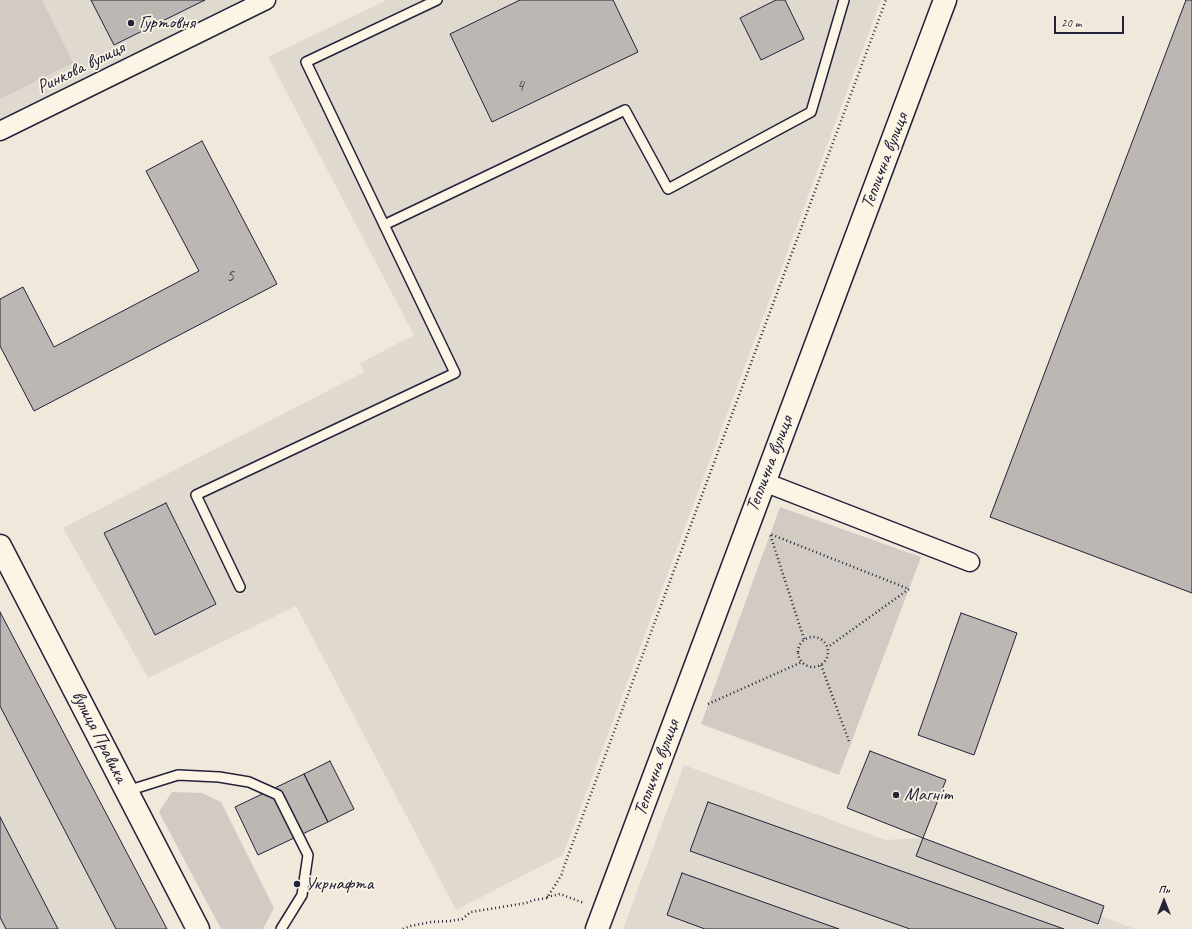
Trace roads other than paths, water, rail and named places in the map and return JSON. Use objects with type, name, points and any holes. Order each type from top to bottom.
[{"type":"street","name":"Ринкова вулиця","points":[[0,130],[266,0]]},
{"type":"street","name":"Теплична вулиця","points":[[597,929],[945,0]]},
{"type":"street","points":[[764,482],[970,562]]},
{"type":"street","name":"вулиця Правика","points":[[0,546],[198,929]]},
{"type":"lane","points":[[240,587],[196,495],[455,373],[306,62],[437,0]]},
{"type":"lane","points":[[384,225],[625,110],[668,189],[811,112],[844,0]]},
{"type":"lane","points":[[127,791],[178,775],[219,777],[249,782],[278,795],[308,855],[302,895],[281,929]]},
{"type":"place","name":"Гуртовня","points":[[131,23]]},
{"type":"place","name":"Магніт","points":[[896,795]]},
{"type":"place","name":"Укрнафта","points":[[297,884]]}]
